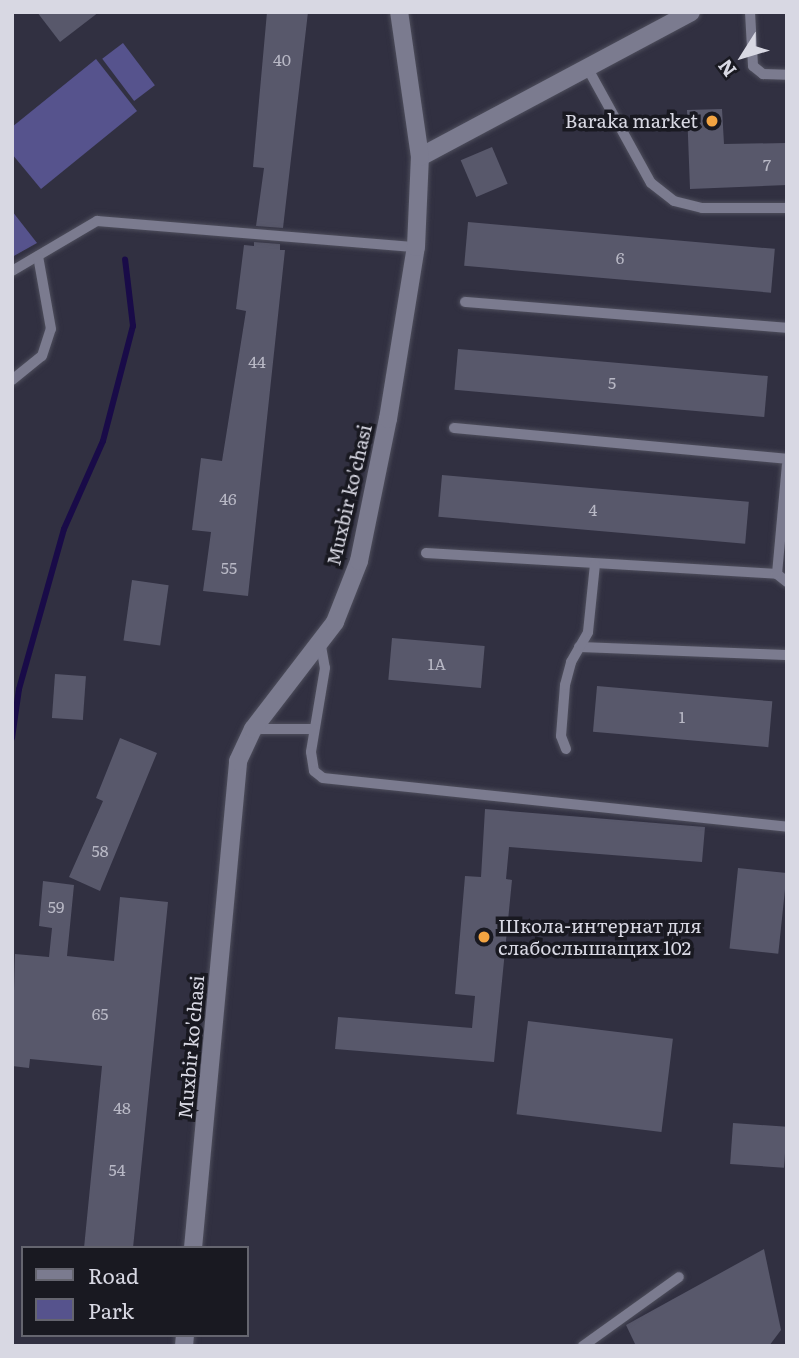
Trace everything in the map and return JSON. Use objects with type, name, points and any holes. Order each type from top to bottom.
[{"type":"street","name":"Muxbir ko'chasi","points":[[193,1246],[238,761],[253,729],[321,646],[359,561],[416,247],[420,157],[399,12]]},
{"type":"street","points":[[420,157],[691,12]]},
{"type":"lane","points":[[750,12],[753,66],[763,74],[787,75]]},
{"type":"lane","points":[[588,69],[651,183],[674,201],[702,208],[787,208]]},
{"type":"lane","points":[[12,271],[97,220],[416,247]]},
{"type":"lane","points":[[12,380],[42,356],[51,329],[38,256]]},
{"type":"lane","points":[[465,302],[787,328]]},
{"type":"lane","points":[[454,428],[787,459]]},
{"type":"lane","points":[[777,574],[787,466]]},
{"type":"lane","points":[[425,553],[777,574],[787,582]]},
{"type":"lane","points":[[566,749],[561,736],[565,685],[592,614],[595,564]]},
{"type":"lane","points":[[321,646],[325,668],[314,729],[312,762],[314,771],[323,778],[787,827]]},
{"type":"lane","points":[[579,647],[787,655]]},
{"type":"lane","points":[[253,729],[314,729]]},
{"type":"lane","points":[[583,1346],[679,1276]]},
{"type":"green space","points":[[123,43],[155,85],[134,101],[102,59]]},
{"type":"green space","points":[[96,59],[137,111],[41,189],[12,154],[12,127]]},
{"type":"green space","points":[[12,211],[37,243],[12,257]]},
{"type":"building","points":[[37,12],[99,12],[60,42]]},
{"type":"building","points":[[267,12],[308,12],[283,228],[256,226],[264,168],[253,167]]},
{"type":"building","points":[[722,109],[724,144],[787,143],[787,185],[690,189],[687,110]]},
{"type":"building","points":[[492,147],[508,184],[476,197],[461,160]]},
{"type":"building","points":[[468,222],[775,249],[771,293],[464,266]]},
{"type":"building","points":[[254,242],[280,244],[280,250],[285,250],[248,596],[203,591],[211,532],[192,530],[201,458],[222,461],[246,311],[236,309],[244,245],[254,246]]},
{"type":"building","points":[[458,349],[768,376],[764,417],[454,390]]},
{"type":"building","points":[[442,475],[749,502],[745,544],[438,517]]},
{"type":"building","points":[[132,580],[169,585],[160,646],[124,640]]},
{"type":"building","points":[[392,638],[485,646],[481,688],[388,680]]},
{"type":"building","points":[[55,674],[86,676],[83,720],[52,718]]},
{"type":"building","points":[[597,686],[772,701],[768,747],[593,732]]},
{"type":"building","points":[[120,738],[157,753],[100,891],[69,877],[103,801],[96,798]]},
{"type":"building","name":"Школа-интернат для слабослышащих 102","points":[[485,809],[705,827],[702,862],[509,847],[506,879],[512,880],[494,1062],[335,1049],[338,1017],[472,1028],[475,996],[455,994],[465,876],[481,877]]},
{"type":"building","points":[[738,868],[787,873],[778,954],[730,949]]},
{"type":"building","points":[[43,881],[74,885],[67,956],[114,961],[120,897],[168,902],[133,1246],[84,1246],[102,1066],[30,1059],[29,1068],[12,1066],[15,954],[49,957],[52,928],[39,926]]},
{"type":"building","points":[[528,1021],[673,1039],[661,1132],[517,1114]]},
{"type":"building","points":[[733,1123],[787,1127],[784,1168],[730,1164]]},
{"type":"building","points":[[764,1249],[781,1330],[769,1346],[636,1346],[626,1325]]},
{"type":"waterway","points":[[12,738],[19,689],[64,529],[103,441],[133,326],[125,259]]},
{"type":"place","name":"Baraka market","points":[[712,121]]},
{"type":"place","name":"Школа-интернат для слабослышащих 102","points":[[484,937]]}]
